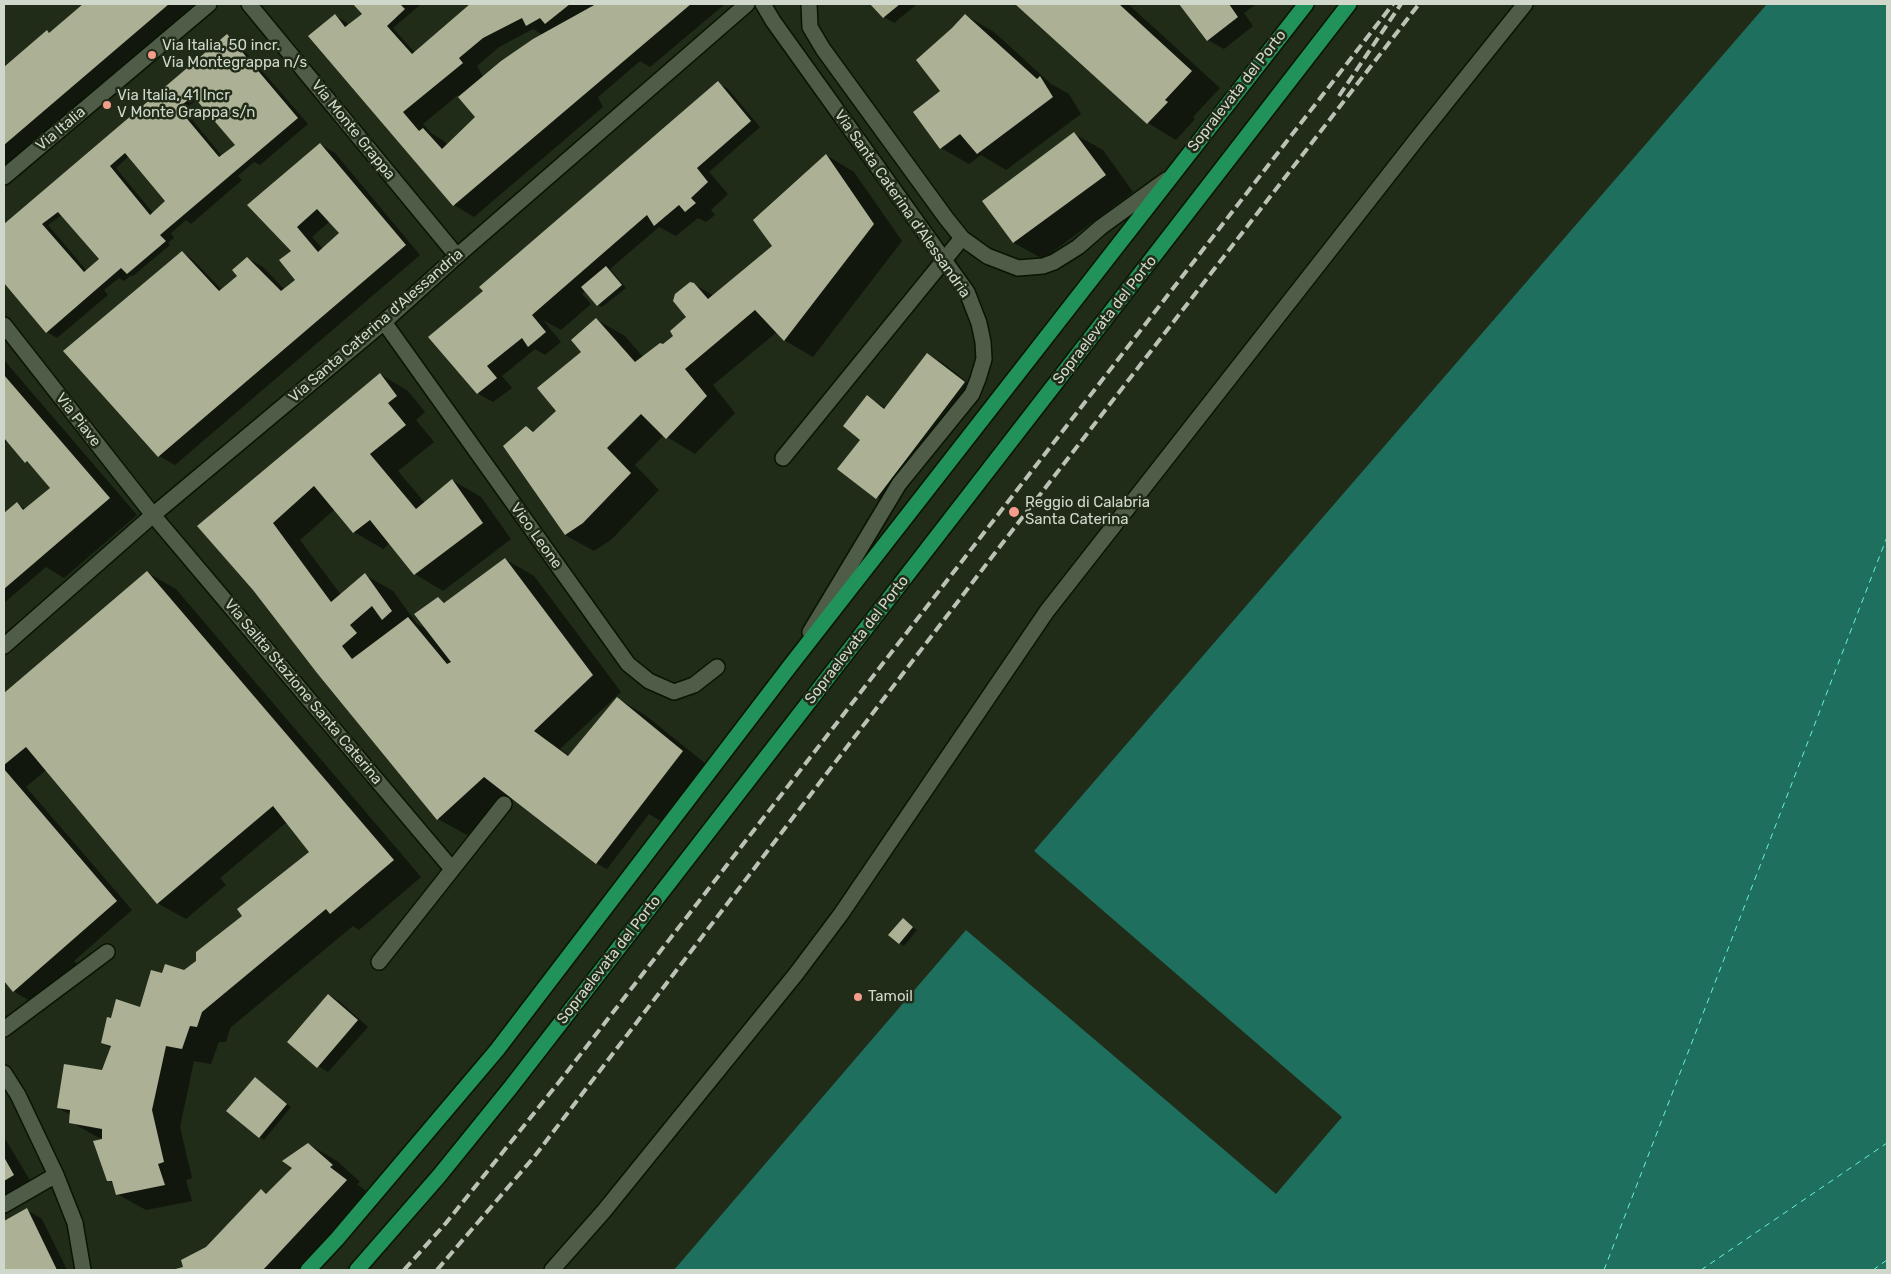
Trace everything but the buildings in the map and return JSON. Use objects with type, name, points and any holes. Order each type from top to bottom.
[{"type":"main road","name":"Sopralevata del Porto","points":[[1169,178],[1306,4]]},
{"type":"main road","name":"Sopraelevata del Porto","points":[[358,1270],[439,1176],[511,1087],[1350,4]]},
{"type":"main road","points":[[308,1270],[337,1239],[497,1050],[790,666],[1169,178]]},
{"type":"street","name":"Via Italia","points":[[4,177],[209,4]]},
{"type":"street","name":"Via Monte Grappa","points":[[249,4],[457,256]]},
{"type":"street","name":"Via Santa Caterina d'Alessandria","points":[[4,646],[153,515],[384,322],[457,256],[747,4]]},
{"type":"street","name":"Via Santa Caterina d'Alessandria","points":[[763,4],[773,21],[967,292],[979,323],[984,359],[978,380],[967,401],[899,484],[790,666]]},
{"type":"street","name":"Via Santa Caterina d'Alessandria","points":[[809,4],[810,27],[823,49],[962,238],[987,256],[1018,268],[1042,266],[1054,262],[1072,251],[1101,227],[1169,178]]},
{"type":"street","points":[[552,1270],[604,1211],[796,974],[841,914],[1047,611],[1347,227],[1525,4]]},
{"type":"street","points":[[783,458],[962,238]]},
{"type":"street","name":"Vico Leone","points":[[384,322],[628,664],[649,681],[674,692],[694,685],[717,667]]},
{"type":"street","name":"Via Piave","points":[[4,326],[153,515]]},
{"type":"street","name":"Via Salita Stazione Santa Caterina","points":[[153,515],[452,869]]},
{"type":"street","points":[[379,962],[504,804]]},
{"type":"street","points":[[4,1029],[107,952]]},
{"type":"street","points":[[4,1073],[18,1095],[56,1175],[75,1223],[83,1270]]},
{"type":"street","points":[[4,1205],[56,1175]]},
{"type":"water","points":[[1767,4],[1887,4],[1887,1270],[674,1270],[966,930],[1276,1194],[1342,1117],[1034,851]]},
{"type":"ferry route","points":[[1604,1270],[1887,537]]},
{"type":"ferry route","points":[[1701,1270],[1887,1143]]},
{"type":"ferry route","points":[[1873,1270],[1887,1260]]},
{"type":"railway","points":[[404,1270],[446,1223],[563,1077],[1393,4]]},
{"type":"railway","points":[[1339,96],[1401,4]]},
{"type":"railway","points":[[437,1270],[534,1157],[998,549],[1419,4]]},
{"type":"place","name":"Via Italia, 50 incr. Via Montegrappa n/s","points":[[152,55]]},
{"type":"place","name":"Via Italia, 41 Incr V Monte Grappa s/n","points":[[107,105]]},
{"type":"place","name":"Reggio di Calabria Santa Caterina","points":[[1014,512]]},
{"type":"place","name":"Tamoil","points":[[858,997]]}]
